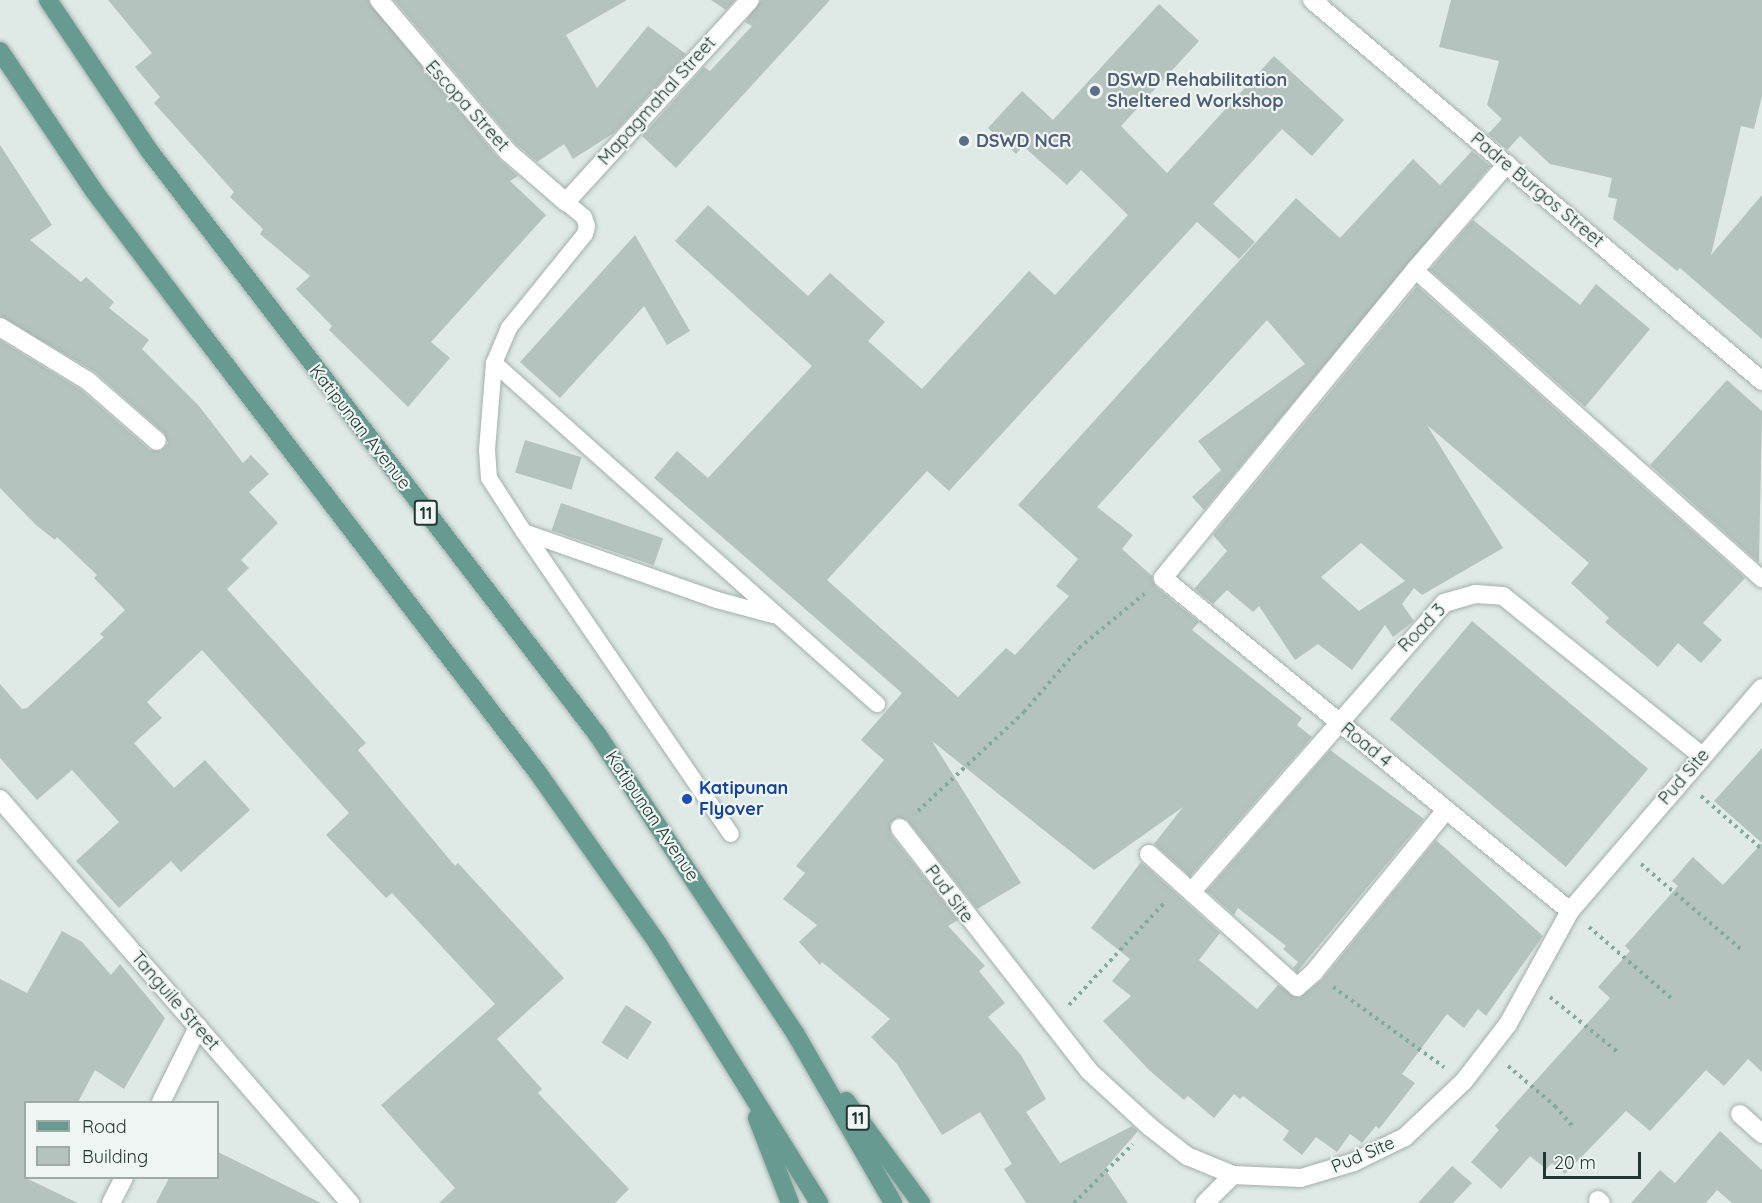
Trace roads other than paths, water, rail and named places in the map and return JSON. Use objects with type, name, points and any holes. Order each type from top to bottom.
[{"type":"main road","name":"Katipunan Avenue","points":[[48,0],[157,162],[597,734],[795,1033],[921,1203]]},
{"type":"main road","points":[[0,51],[144,258],[538,773],[658,944],[819,1203]]},
{"type":"main road","name":"Katipunan Avenue","points":[[795,1033],[893,1203]]},
{"type":"main road","points":[[742,1077],[790,1203]]},
{"type":"street","name":"Escopa Street","points":[[379,0],[508,152],[566,202]]},
{"type":"street","name":"Mapagmahal Street","points":[[566,202],[750,0]]},
{"type":"street","name":"Padre Burgos Street","points":[[1312,0],[1762,381]]},
{"type":"street","points":[[1415,270],[1507,164]]},
{"type":"street","name":"Road 4","points":[[1415,270],[1163,578],[1570,911]]},
{"type":"street","points":[[0,327],[88,381],[157,441]]},
{"type":"street","name":"Road 3","points":[[1193,890],[1337,721],[1444,603],[1476,594],[1503,596],[1702,756]]},
{"type":"street","name":"Pud Site","points":[[900,828],[1089,1071],[1150,1127],[1187,1156],[1233,1175],[1301,1178],[1354,1162],[1405,1137],[1464,1081],[1489,1050],[1532,982],[1570,911],[1762,688]]},
{"type":"street","name":"Tanguile Street","points":[[0,799],[350,1203]]},
{"type":"street","points":[[1149,854],[1193,890],[1298,987],[1314,972],[1446,810]]},
{"type":"street","points":[[161,1101],[198,1027]]},
{"type":"street","points":[[1740,1114],[1762,1134]]},
{"type":"street","points":[[1205,1203],[1233,1175]]},
{"type":"street","points":[[111,1203],[123,1179]]},
{"type":"lane","points":[[566,202],[584,217],[585,234],[509,328],[494,363],[486,466],[489,478],[731,834]]},
{"type":"lane","points":[[1415,270],[1762,579]]},
{"type":"lane","points":[[494,363],[772,615],[877,704]]},
{"type":"lane","points":[[524,532],[717,600],[772,615]]},
{"type":"place","name":"DSWD Rehabilitation Sheltered Workshop","points":[[1095,91]]},
{"type":"place","name":"DSWD NCR","points":[[964,141]]},
{"type":"place","name":"Katipunan Flyover","points":[[687,799]]}]
